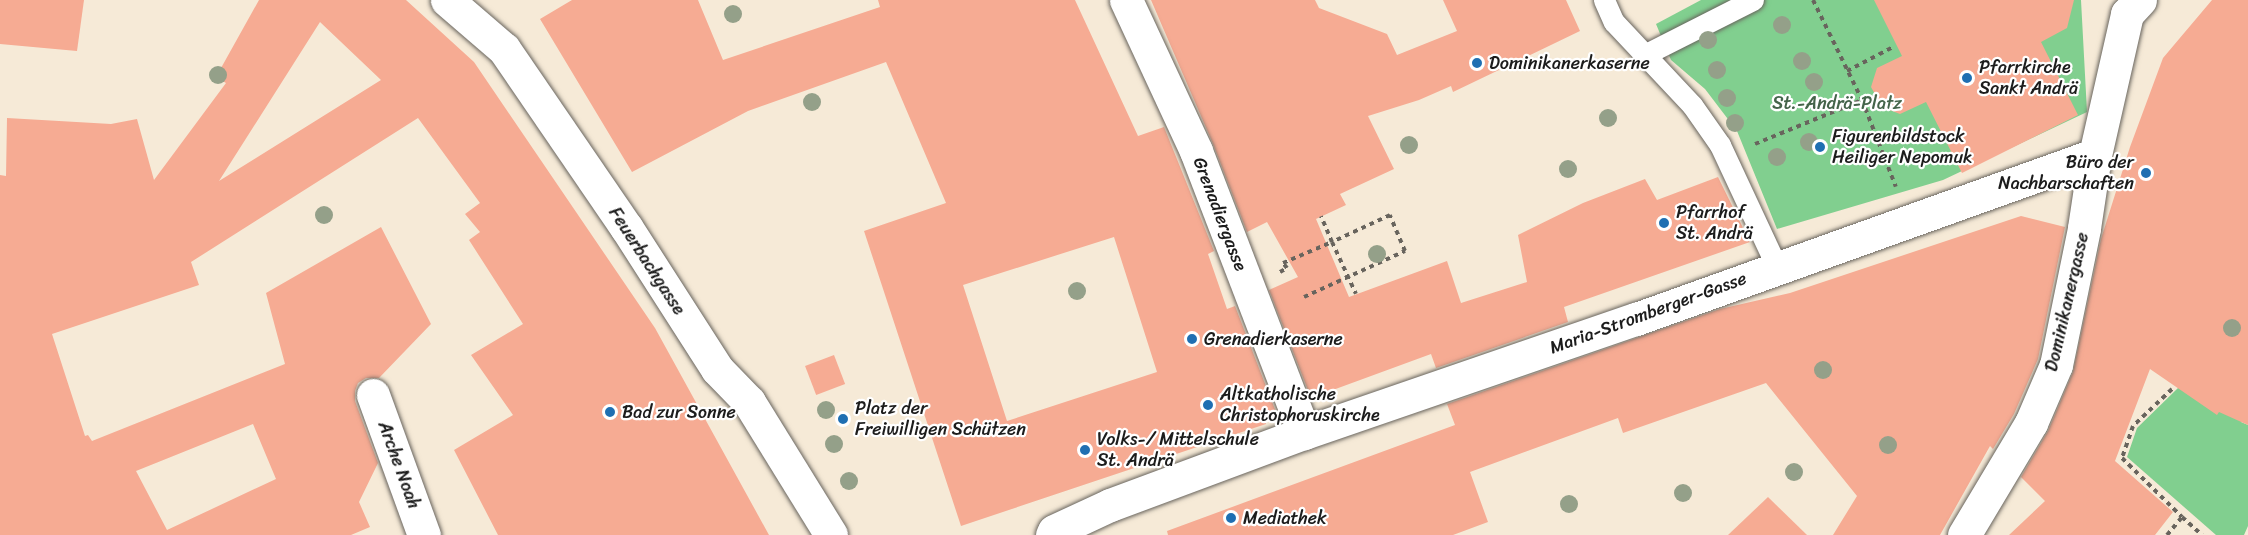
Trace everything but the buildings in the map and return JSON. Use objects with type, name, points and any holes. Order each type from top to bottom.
[{"type":"street","name":"Feuerbachgasse","points":[[447,0],[504,49],[626,227],[717,369],[748,402],[831,535]]},
{"type":"street","name":"Grenadiergasse","points":[[1126,0],[1196,151],[1304,433]]},
{"type":"street","points":[[2095,155],[2129,5]]},
{"type":"street","name":"Maria-Stromberger-Gasse","points":[[1052,535],[1054,531],[1110,505],[1304,433],[1636,319],[2095,155]]},
{"type":"street","name":"Dominikanergasse","points":[[1964,535],[2031,423],[2056,365],[2085,228],[2095,155]]},
{"type":"street","name":"Arche Noah","points":[[373,395],[424,535]]},
{"type":"lane","points":[[1604,0],[1614,22],[1692,105],[1720,145],[1777,267]]},
{"type":"lane","points":[[1644,55],[1753,0]]},
{"type":"path","points":[[1813,0],[1862,99],[1901,198]]},
{"type":"path","points":[[1847,71],[1893,47]]},
{"type":"path","points":[[1727,161],[1752,145],[1862,99]]},
{"type":"path","points":[[1278,273],[1287,268],[1283,262],[1332,242],[1390,214],[1405,251],[1304,297]]},
{"type":"path","points":[[1322,216],[1356,294]]},
{"type":"path","points":[[2172,389],[2133,426],[2122,458],[2202,535]]},
{"type":"path","points":[[2167,535],[2182,517]]},
{"type":"green space","name":"St.-Andrä-Platz","points":[[1701,0],[2081,0],[2087,112],[1943,180],[1777,229],[1737,131],[1705,89],[1671,60],[1656,24]]},
{"type":"green space","points":[[2178,388],[2234,392],[2248,403],[2241,422],[2248,425],[2248,526],[2244,535],[2216,535],[2127,457],[2137,428]]},
{"type":"place","name":"Dominikanerkaserne","points":[[1477,63]]},
{"type":"place","name":"Pfarrkirche Sankt Andrä","points":[[1967,78]]},
{"type":"place","name":"Figurenbildstock Heiliger Nepomuk","points":[[1820,147]]},
{"type":"place","name":"Büro der Nachbarschaften","points":[[2146,173]]},
{"type":"place","name":"Pfarrhof St. Andrä","points":[[1664,223]]},
{"type":"place","name":"Grenadierkaserne","points":[[1192,339]]},
{"type":"place","name":"Altkatholische Christophoruskirche","points":[[1208,405]]},
{"type":"place","name":"Bad zur Sonne","points":[[610,412]]},
{"type":"place","name":"Platz der Freiwilligen Schützen","points":[[843,419]]},
{"type":"place","name":"Volks-/ Mittelschule St. Andrä","points":[[1085,450]]},
{"type":"place","name":"Mediathek","points":[[1231,518]]}]
